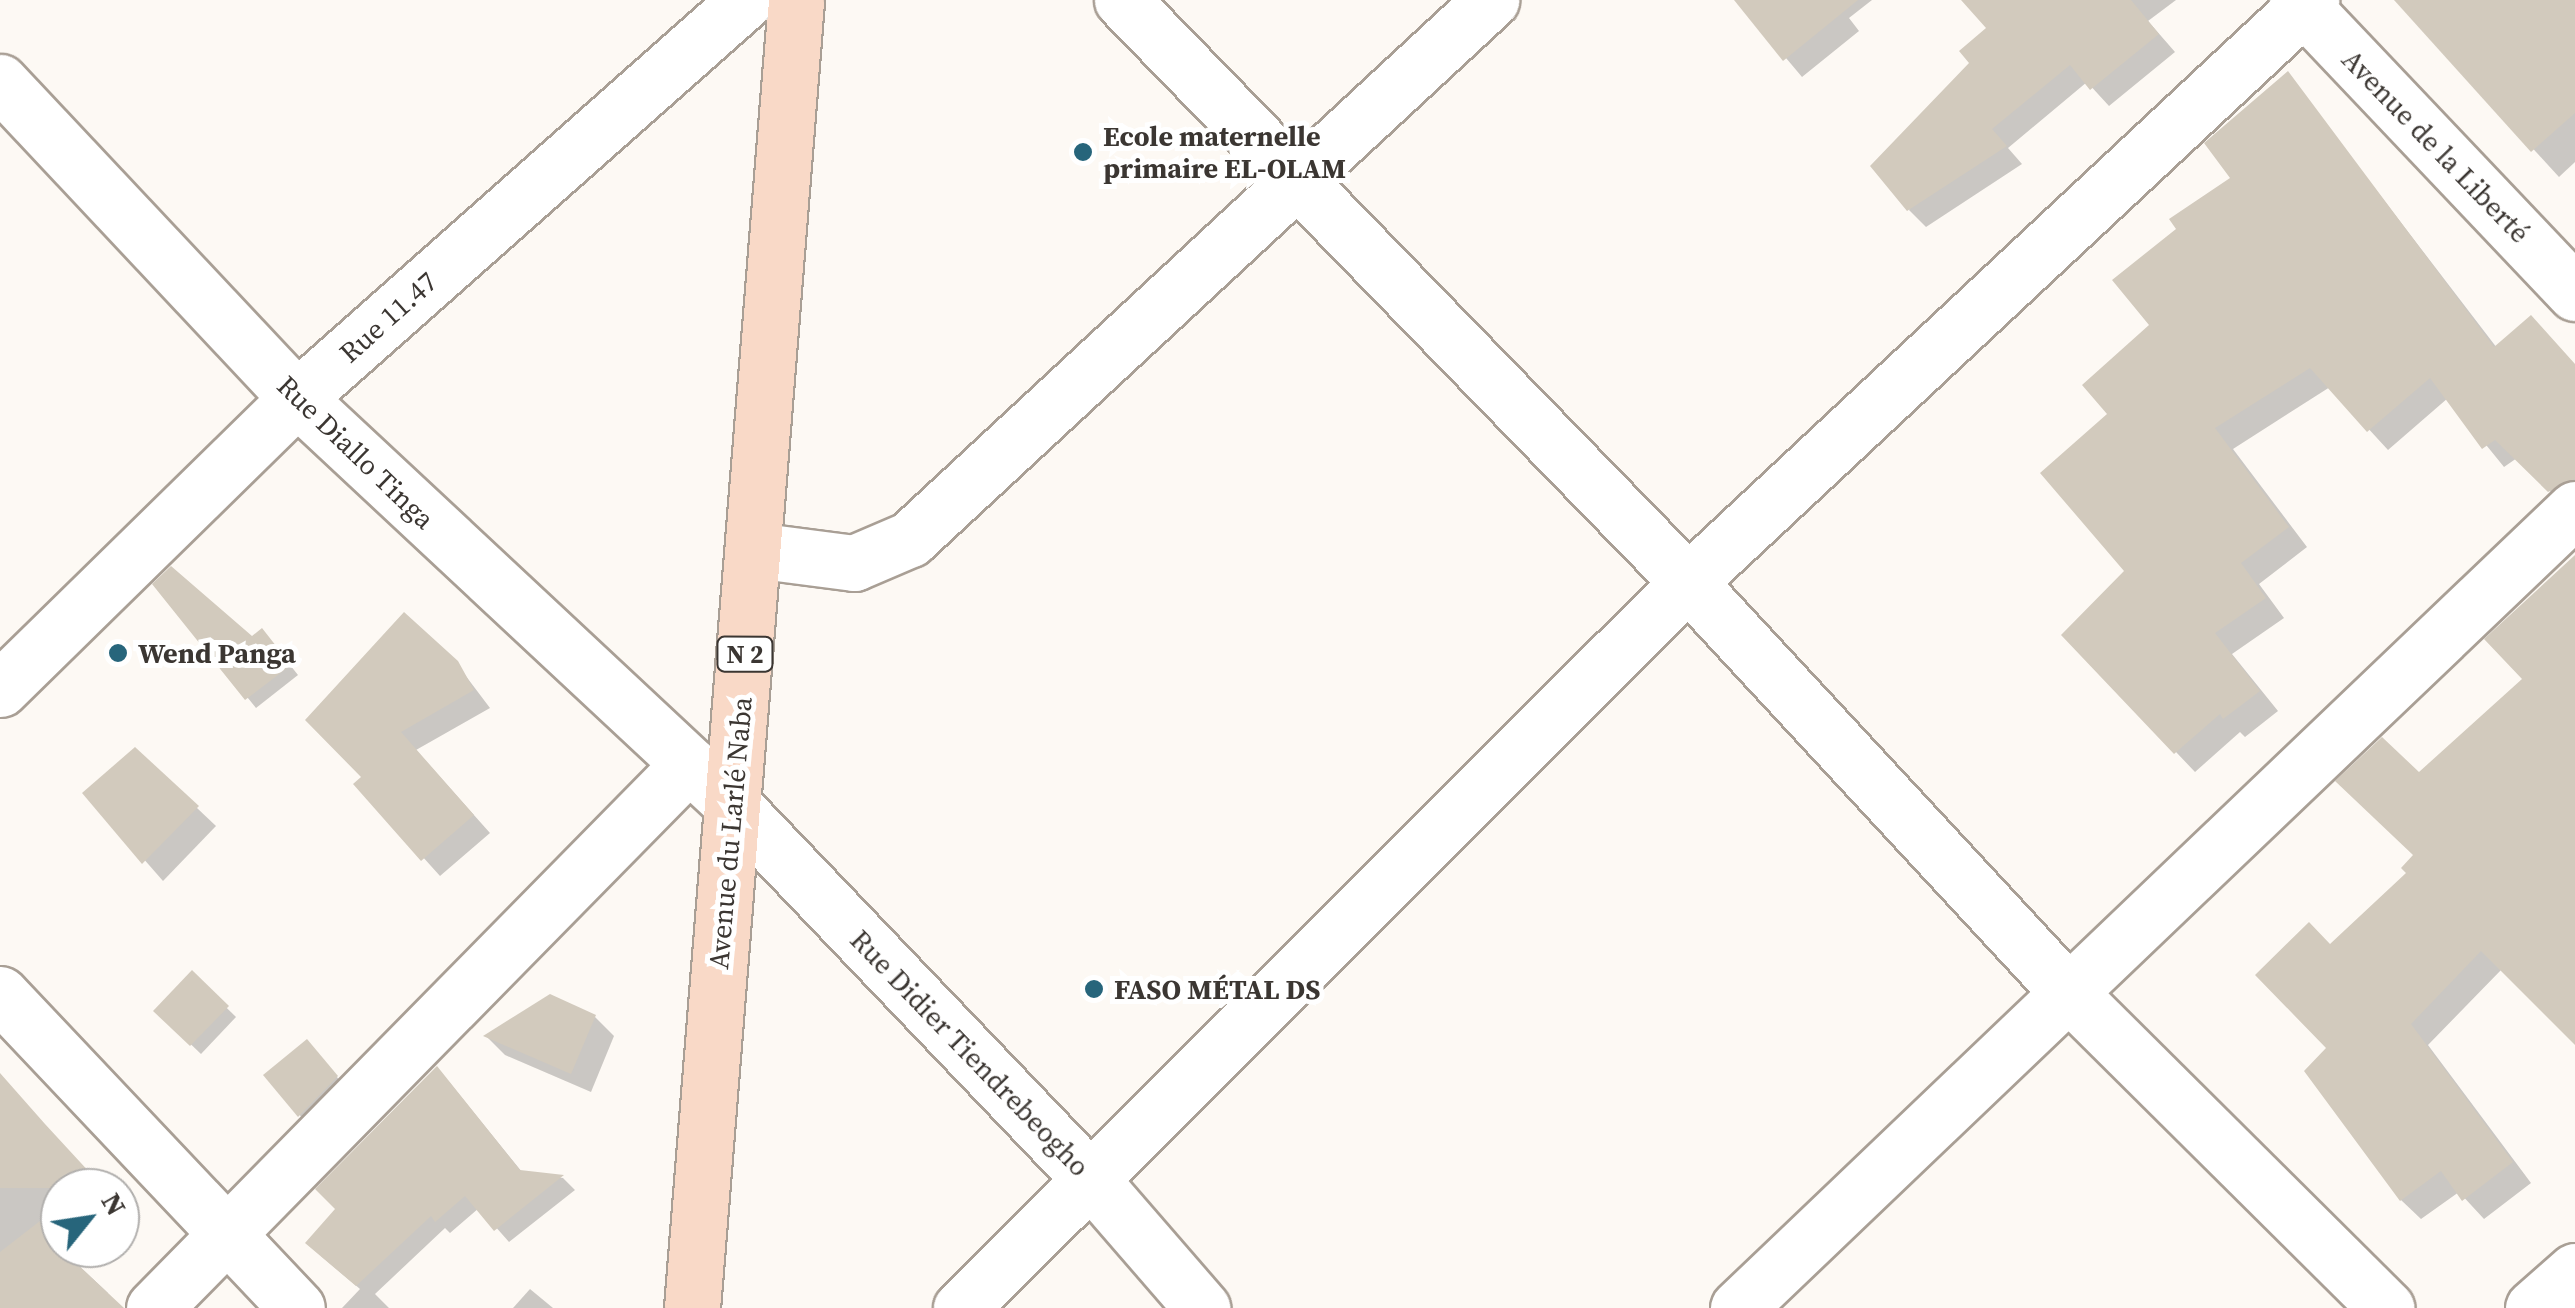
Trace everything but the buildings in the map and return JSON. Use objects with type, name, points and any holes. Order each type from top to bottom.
[{"type":"main road","name":"Avenue du Larlé Naba","points":[[692,1308],[796,0]]},
{"type":"street","name":"Rue 11.47","points":[[0,689],[297,398],[746,0]]},
{"type":"street","points":[[1122,0],[1688,582],[2065,989],[2386,1308]]},
{"type":"street","points":[[754,550],[854,564],[910,539],[1299,185],[1491,0]]},
{"type":"street","points":[[961,1308],[1093,1182],[1688,582],[2304,2]]},
{"type":"street","name":"Avenue de la Liberté","points":[[2304,2],[2575,293]]},
{"type":"street","name":"Rue Diallo Tinga","points":[[0,82],[297,398],[732,804]]},
{"type":"street","points":[[1738,1308],[2065,989],[2575,508]]},
{"type":"street","points":[[154,1308],[228,1237],[688,764]]},
{"type":"street","name":"Rue Didier Tiendrebeogho","points":[[732,804],[1093,1182],[1202,1308]]},
{"type":"street","points":[[0,994],[297,1308]]},
{"type":"street","points":[[2533,1308],[2575,1271]]},
{"type":"place","name":"Ecole maternelle primaire EL-OLAM","points":[[1083,152]]},
{"type":"place","name":"Wend Panga","points":[[118,653]]},
{"type":"place","name":"FASO MÉTAL DS","points":[[1094,989]]}]
